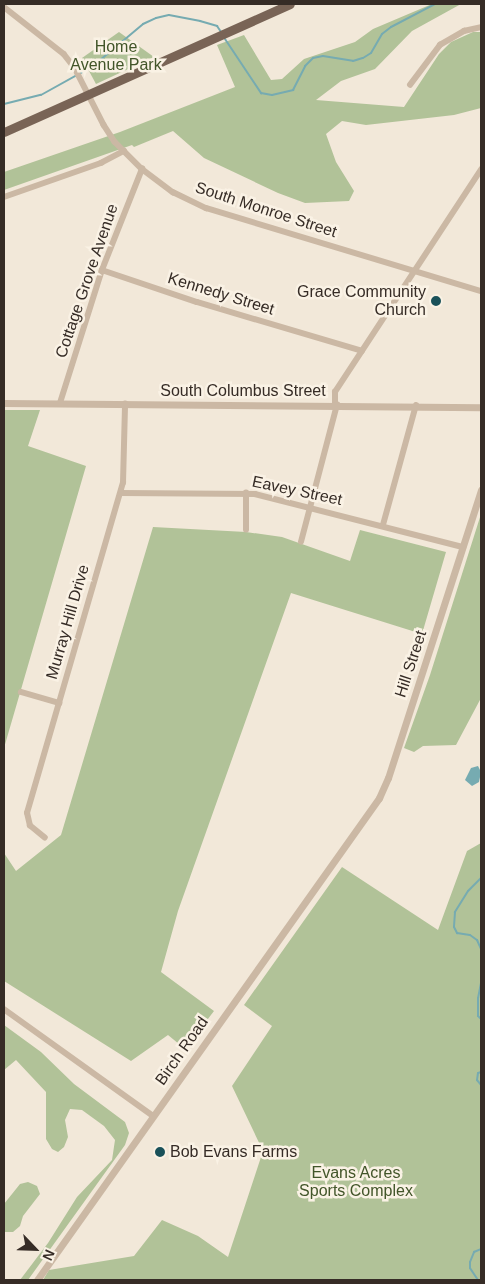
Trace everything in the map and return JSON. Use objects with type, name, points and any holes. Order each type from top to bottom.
[{"type":"main road","points":[[4,132],[290,4]]},
{"type":"street","name":"South Monroe Street","points":[[4,7],[54,44],[75,68],[108,132],[142,169],[173,192],[198,205],[481,291]]},
{"type":"street","points":[[410,85],[440,46],[464,31],[481,27]]},
{"type":"street","points":[[4,197],[101,162],[124,151]]},
{"type":"street","name":"Cottage Grove Avenue","points":[[60,403],[102,270],[142,169]]},
{"type":"street","points":[[301,542],[336,405],[335,392],[481,170]]},
{"type":"street","name":"Kennedy Street","points":[[102,270],[197,302],[362,351]]},
{"type":"street","name":"South Columbus Street","points":[[4,403],[481,407]]},
{"type":"street","name":"Murray Hill Drive","points":[[45,838],[30,826],[26,813],[121,493],[125,464],[125,404]]},
{"type":"street","points":[[383,525],[416,405]]},
{"type":"street","name":"Hill Street","points":[[350,838],[379,798],[388,778],[481,490]]},
{"type":"street","name":"Eavey Street","points":[[121,493],[246,493],[267,496],[462,547]]},
{"type":"street","points":[[246,493],[246,530]]},
{"type":"street","points":[[21,692],[59,703]]},
{"type":"street","name":"Birch Road","points":[[37,1280],[152,1115],[350,838]]},
{"type":"street","points":[[4,1009],[152,1115]]},
{"type":"green space","points":[[432,4],[461,4],[412,31],[375,69],[341,81],[316,100],[404,107],[439,54],[451,42],[473,32],[481,32],[481,108],[454,115],[366,125],[342,121],[326,134],[336,162],[354,191],[349,201],[305,203],[278,193],[204,158],[173,131],[134,147],[132,145],[4,190],[4,172],[120,132],[235,87],[217,45],[244,35],[271,80],[282,79],[304,59],[355,42],[373,29]]},
{"type":"green space","name":"Home Avenue Park","points":[[119,32],[154,57],[96,84],[82,58]]},
{"type":"green space","points":[[4,410],[40,410],[28,446],[86,466],[4,748]]},
{"type":"green space","points":[[481,514],[481,698],[456,745],[423,746],[414,752],[404,748],[430,675]]},
{"type":"green space","points":[[153,527],[246,532],[282,537],[350,561],[360,530],[446,552],[422,634],[291,593],[178,911],[161,972],[214,1011],[185,1049],[168,1035],[131,1061],[4,981],[4,853],[16,871],[61,835]]},
{"type":"green space","name":"Evans Acres Sports Complex","points":[[481,843],[481,1280],[43,1280],[49,1270],[134,1256],[162,1220],[198,1236],[228,1257],[263,1151],[232,1086],[272,1026],[244,1005],[342,867],[438,930],[467,851]]},
{"type":"green space","points":[[4,1025],[41,1052],[74,1084],[125,1122],[129,1133],[125,1145],[28,1280],[20,1280],[48,1243],[77,1197],[112,1160],[115,1140],[104,1126],[82,1110],[70,1109],[65,1120],[68,1137],[64,1147],[58,1152],[52,1149],[46,1139],[46,1092],[16,1060],[4,1070]]},
{"type":"green space","points":[[28,1182],[37,1186],[40,1194],[23,1216],[20,1226],[13,1232],[5,1232],[4,1204],[20,1184]]},
{"type":"water","points":[[478,766],[481,772],[479,782],[472,786],[465,780],[471,768]]},
{"type":"waterway","points":[[223,36],[261,93],[272,95],[293,90],[305,66],[313,58],[323,56],[353,61],[363,58],[371,53],[382,34],[391,27],[435,4]]},
{"type":"waterway","points":[[4,104],[41,95],[93,66],[143,24],[156,18],[169,15],[200,21],[217,26],[221,32]]},
{"type":"waterway","points":[[481,878],[468,891],[455,912],[454,927],[457,933],[470,935],[477,940],[481,949]]},
{"type":"waterway","points":[[481,983],[478,998],[478,1016],[481,1019]]},
{"type":"waterway","points":[[481,1072],[478,1073],[477,1080],[481,1085]]},
{"type":"waterway","points":[[478,1280],[470,1268],[470,1262],[474,1252],[481,1249]]},
{"type":"place","name":"Grace Community Church","points":[[436,301]]},
{"type":"place","name":"Bob Evans Farms","points":[[160,1152]]}]
